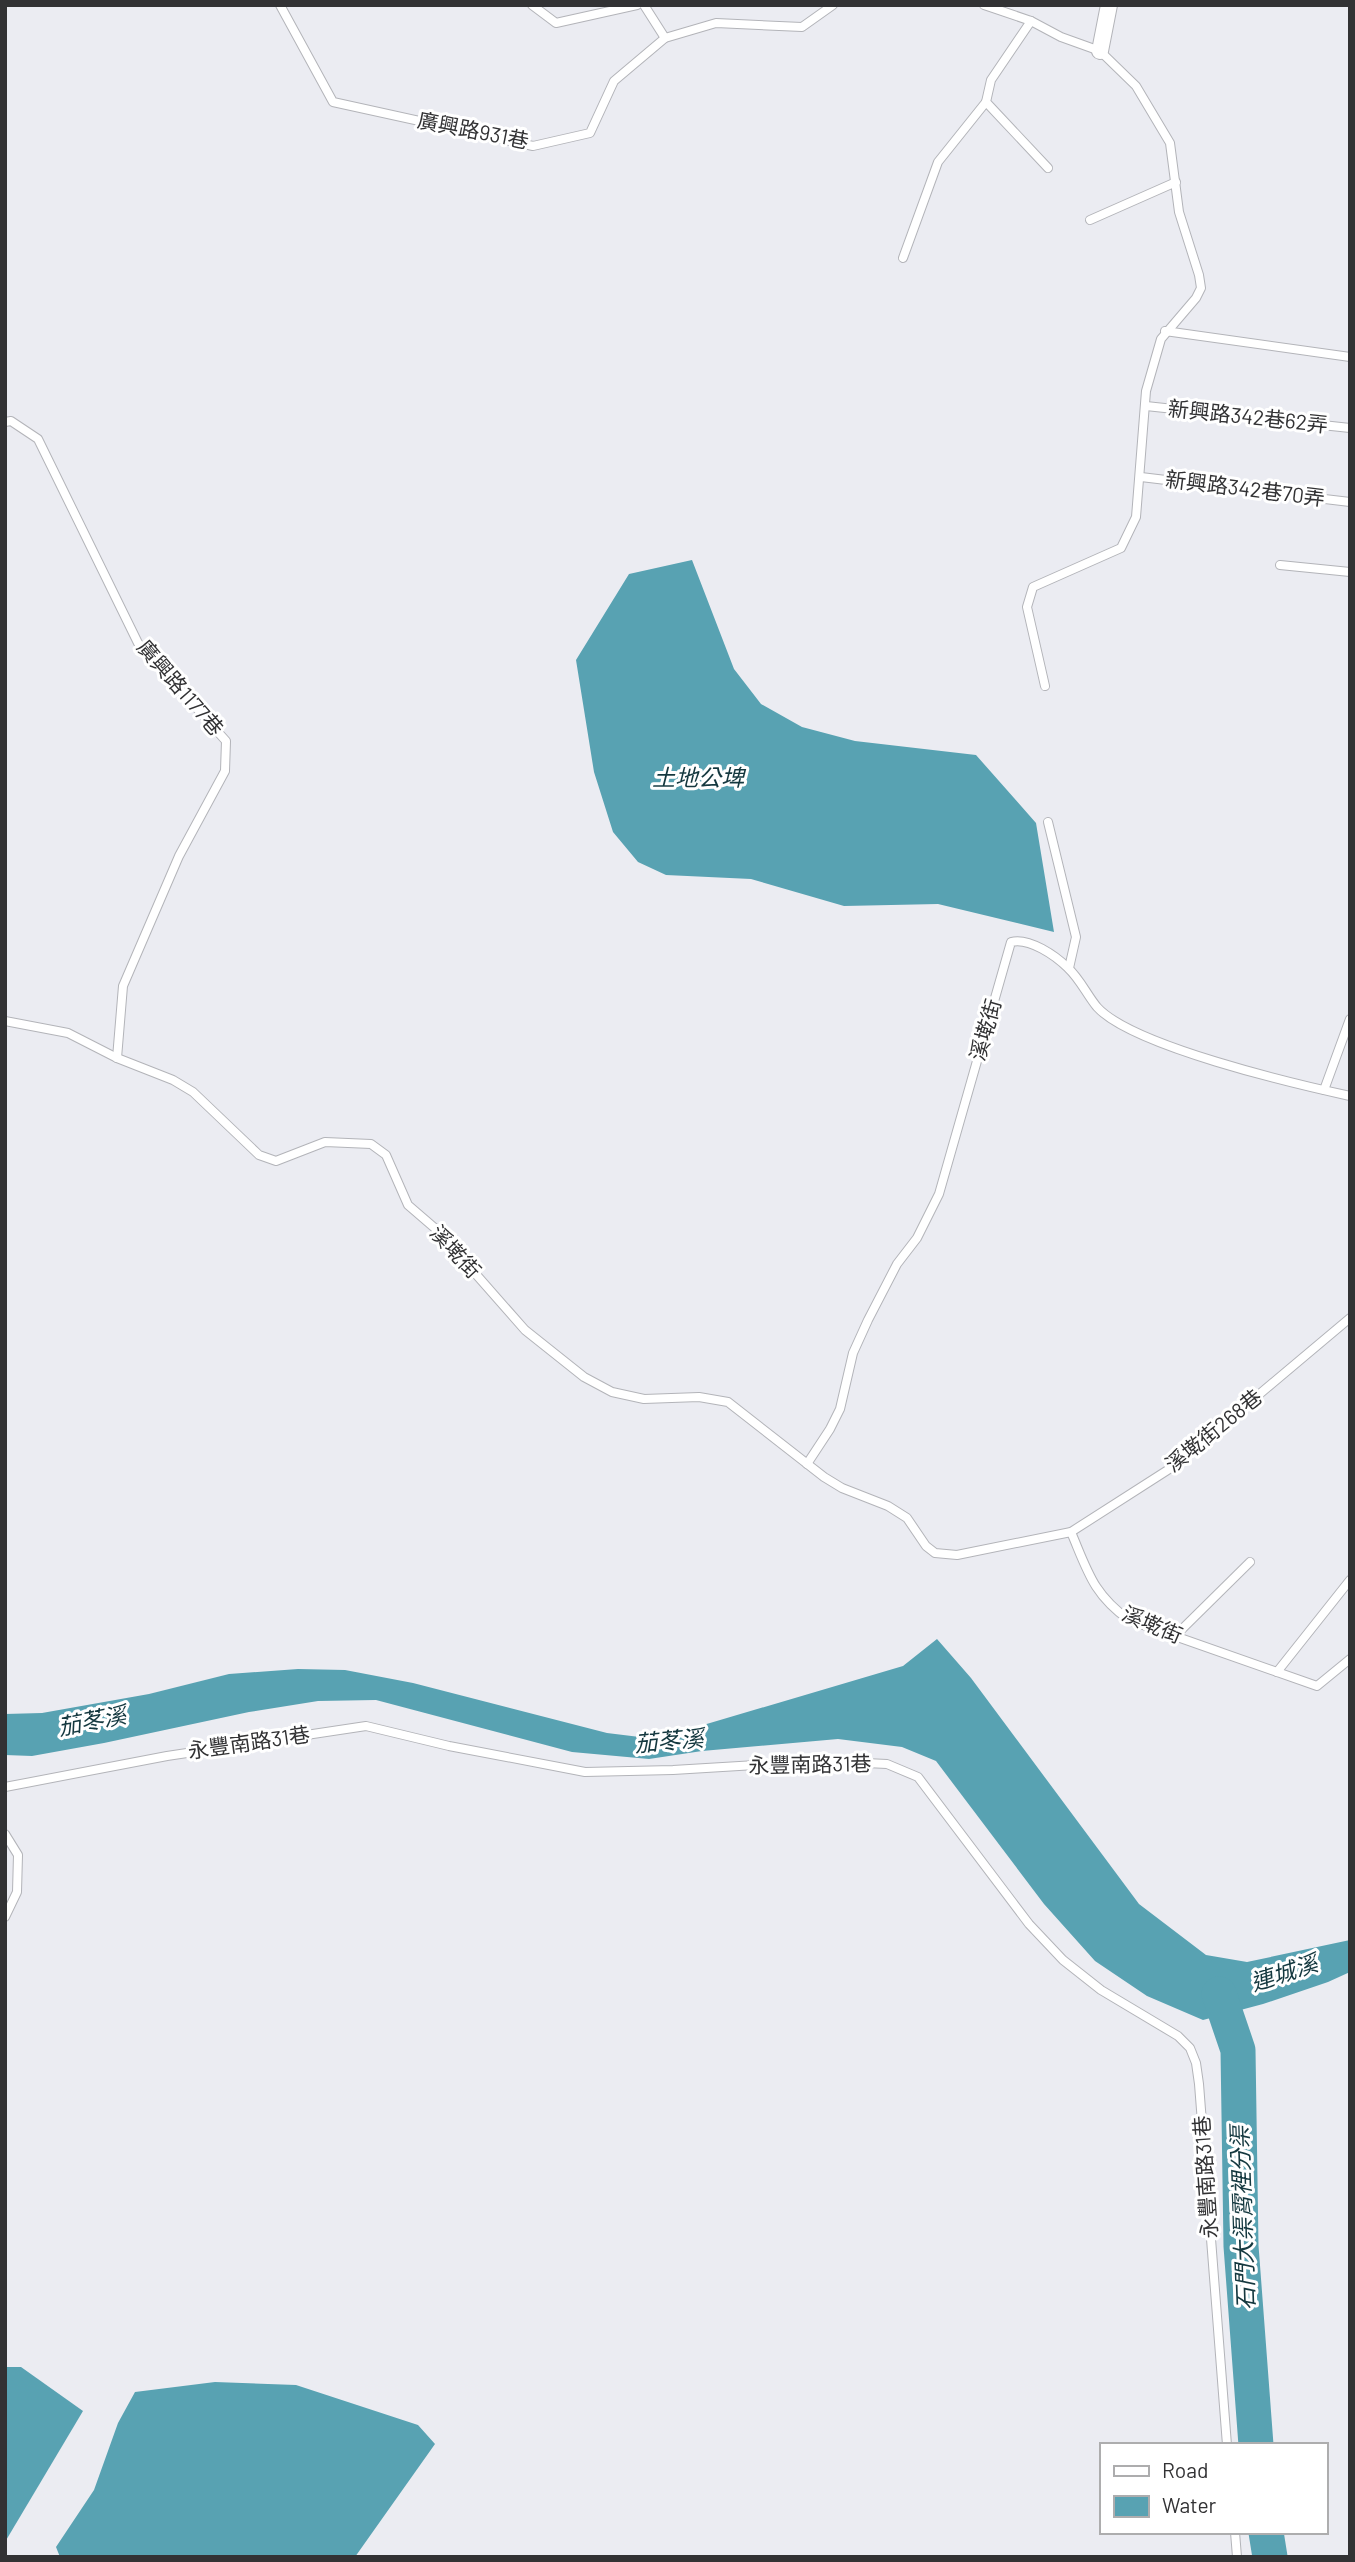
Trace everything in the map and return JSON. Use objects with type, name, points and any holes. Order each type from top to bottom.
[{"type":"street","points":[[1100,51],[1109,5]]},
{"type":"lane","name":"廣興路931巷","points":[[279,5],[333,102],[533,146],[590,133],[614,81],[665,38],[716,23],[803,27],[833,5]]},
{"type":"lane","points":[[532,5],[556,23],[637,5]]},
{"type":"lane","points":[[644,5],[665,38]]},
{"type":"lane","points":[[984,5],[1031,21],[1062,37],[1100,51],[1136,86],[1170,143],[1179,212],[1199,275],[1200,288],[1196,298],[1161,338],[1146,391],[1136,517],[1121,548],[1033,587],[1027,607],[1045,686]]},
{"type":"lane","points":[[903,258],[938,162],[986,102],[991,80],[1031,21]]},
{"type":"lane","points":[[986,102],[1048,168]]},
{"type":"lane","points":[[1090,220],[1176,182]]},
{"type":"lane","points":[[1165,331],[1350,357]]},
{"type":"lane","name":"新興路342巷62弄","points":[[1146,405],[1350,428]]},
{"type":"lane","name":"廣興路1177巷","points":[[5,422],[11,421],[38,439],[138,643],[226,741],[225,771],[179,856],[123,986],[117,1058]]},
{"type":"lane","name":"新興路342巷70弄","points":[[1140,477],[1350,502]]},
{"type":"lane","points":[[1280,565],[1350,572]]},
{"type":"lane","points":[[1048,822],[1076,937],[1069,968]]},
{"type":"lane","name":"溪墘街","points":[[807,1464],[830,1429],[839,1409],[853,1353],[868,1320],[897,1264],[917,1238],[939,1194],[1011,942],[1018,940],[1038,947],[1069,968],[1098,1008],[1145,1037],[1238,1067],[1350,1096]]},
{"type":"lane","points":[[1324,1090],[1350,1018]]},
{"type":"lane","name":"溪墘街","points":[[5,1021],[68,1034],[117,1058],[173,1080],[193,1092],[259,1155],[276,1161],[325,1142],[371,1144],[386,1155],[408,1205],[437,1230],[525,1330],[584,1377],[612,1392],[644,1399],[699,1397],[728,1402],[842,1488],[888,1506],[907,1518],[926,1546],[935,1553],[957,1555],[1071,1532],[1093,1584],[1108,1605],[1129,1620],[1317,1686],[1350,1660]]},
{"type":"lane","name":"溪墘街268巷","points":[[1071,1532],[1174,1466],[1350,1318]]},
{"type":"lane","points":[[1175,1636],[1250,1562]]},
{"type":"lane","points":[[1277,1672],[1350,1580]]},
{"type":"lane","name":"永豐南路31巷","points":[[5,1787],[167,1755],[366,1726],[449,1746],[585,1772],[824,1761],[887,1764],[918,1777],[1029,1924],[1063,1960],[1101,1990],[1178,2036],[1190,2048],[1196,2063],[1199,2084],[1227,2443]]},
{"type":"lane","points":[[5,1834],[18,1855],[17,1892],[5,1917]]},
{"type":"lane","points":[[1235,2534],[1237,2557]]},
{"type":"water","name":"土地公埤","points":[[692,560],[734,669],[761,704],[802,727],[855,741],[976,755],[1036,823],[1054,932],[938,904],[844,906],[751,879],[666,875],[638,862],[613,832],[594,772],[576,660],[629,574]]},
{"type":"water","points":[[937,1639],[971,1678],[1139,1904],[1206,1955],[1247,1962],[1350,1940],[1350,1972],[1263,2004],[1203,2020],[1147,1996],[1095,1961],[1044,1904],[936,1761],[902,1747],[838,1739],[702,1751],[649,1759],[572,1752],[376,1700],[318,1701],[249,1712],[32,1756],[5,1755],[5,1714],[42,1713],[149,1694],[229,1674],[298,1669],[345,1670],[413,1683],[607,1733],[656,1739],[903,1666]]},
{"type":"water","points":[[5,2367],[21,2367],[83,2411],[5,2542]]},
{"type":"water","points":[[215,2382],[296,2385],[418,2425],[435,2444],[355,2557],[60,2557],[56,2547],[94,2490],[118,2423],[135,2392]]},
{"type":"waterway","name":"石門大渠霄裡分渠","points":[[1219,1994],[1238,2050],[1241,2246],[1256,2443]]},
{"type":"waterway","name":"石門大渠霄裡分渠","points":[[1266,2534],[1270,2557]]},
{"type":"water label","name":"茄苳溪","points":[[92,1721]]},
{"type":"water label","name":"茄苳溪","points":[[669,1741]]},
{"type":"water label","name":"連城溪","points":[[1284,1973]]}]
